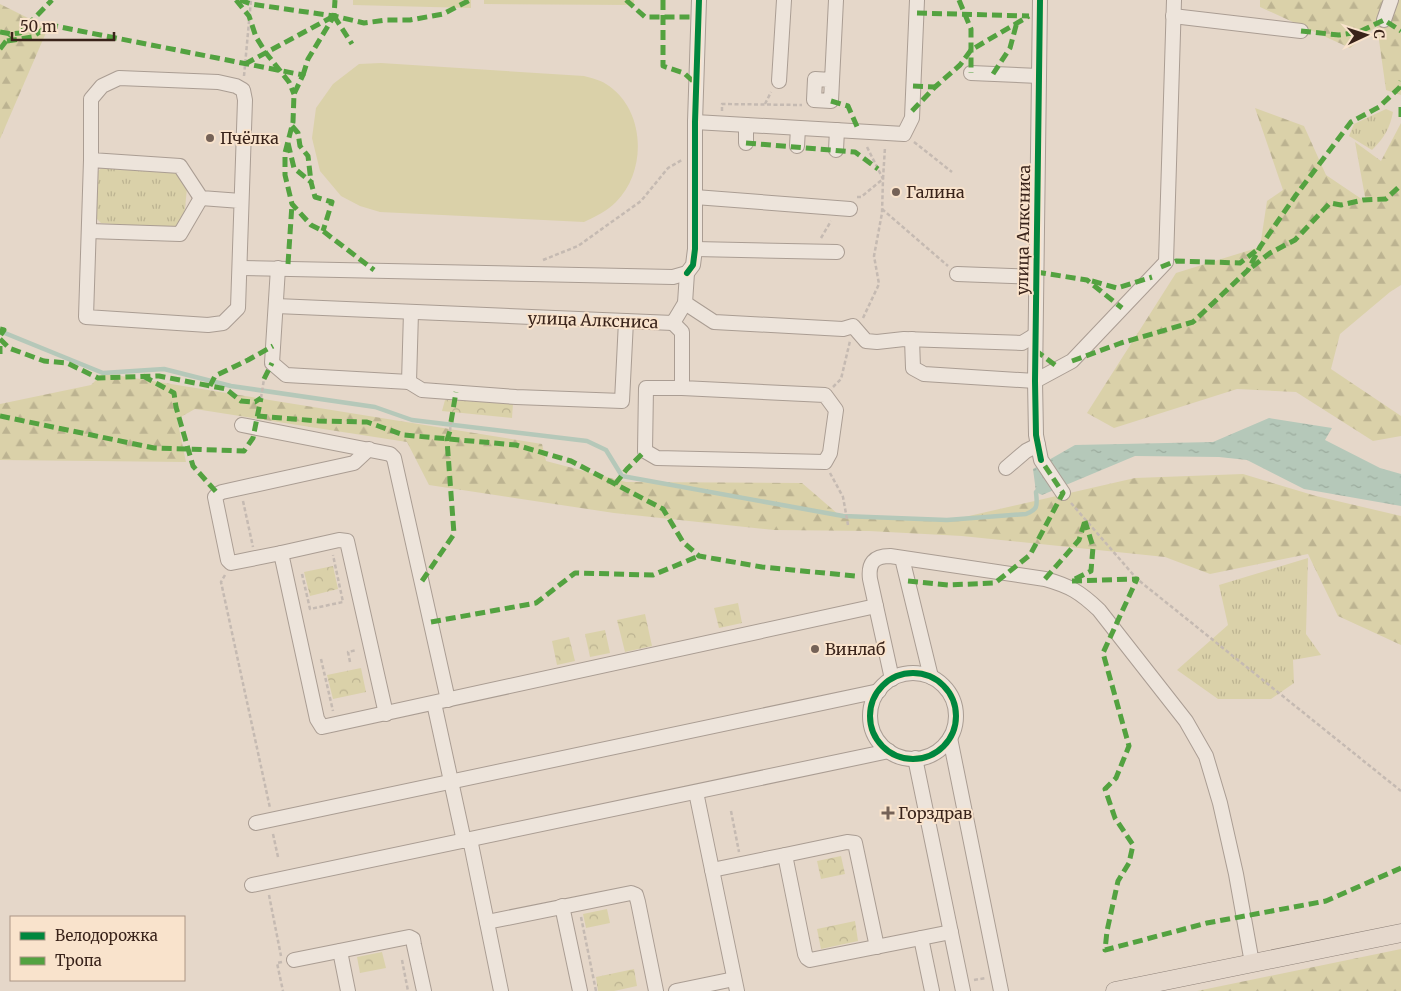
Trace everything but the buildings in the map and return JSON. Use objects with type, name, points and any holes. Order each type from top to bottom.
[{"type":"main road","points":[[1115,991],[1401,932]]},
{"type":"street","name":"улица Алксниса","points":[[276,306],[672,323],[685,303],[687,273],[693,266],[695,249],[694,122],[699,0]]},
{"type":"street","points":[[779,81],[784,0]]},
{"type":"street","points":[[832,80],[836,0]]},
{"type":"street","points":[[694,122],[904,134],[912,118],[917,0]]},
{"type":"street","name":"улица Алксниса","points":[[1040,0],[1034,381],[1036,436],[1041,460],[1063,493]]},
{"type":"street","points":[[912,339],[913,368],[924,374],[1034,381],[1072,361],[1166,262],[1174,0]]},
{"type":"street","points":[[1384,20],[1390,0]]},
{"type":"street","points":[[1174,16],[1301,31]]},
{"type":"street","points":[[972,73],[1039,76]]},
{"type":"street","points":[[119,78],[218,82],[236,86],[243,90],[246,100],[238,308],[223,323],[208,325],[86,317],[90,160],[91,99],[102,86],[119,78]]},
{"type":"street","points":[[746,125],[746,143]]},
{"type":"street","points":[[797,146],[798,128]]},
{"type":"street","points":[[836,150],[837,130]]},
{"type":"street","points":[[90,160],[180,166],[201,198]]},
{"type":"street","points":[[695,197],[850,209]]},
{"type":"street","points":[[201,198],[241,201]]},
{"type":"street","points":[[89,231],[180,234],[201,198]]},
{"type":"street","points":[[695,249],[837,252]]},
{"type":"street","points":[[240,268],[673,277],[687,273]]},
{"type":"street","points":[[278,268],[272,363],[286,375],[410,382],[422,390],[516,397],[622,401],[626,321]]},
{"type":"street","points":[[956,274],[1036,277]]},
{"type":"street","points":[[685,303],[714,322],[842,329],[853,326],[866,341],[912,339],[1022,342],[1035,335]]},
{"type":"street","points":[[410,382],[411,312]]},
{"type":"street","points":[[672,323],[682,332],[682,388]]},
{"type":"street","points":[[646,388],[682,388],[825,395],[836,410],[830,453],[825,462],[657,458],[645,451],[646,388]]},
{"type":"street","points":[[242,425],[390,454],[397,465],[448,700]]},
{"type":"street","points":[[1006,468],[1026,451],[1038,445]]},
{"type":"street","points":[[369,450],[354,463],[240,488],[218,494],[215,497],[227,557],[232,563],[344,539],[347,541],[386,714]]},
{"type":"street","points":[[281,552],[317,720],[322,727],[876,606]]},
{"type":"street","points":[[892,679],[869,571],[871,563],[875,558],[883,556],[902,558],[1045,579],[1083,594],[1099,610],[1186,721],[1206,756],[1220,803],[1252,963]]},
{"type":"street","points":[[902,558],[931,677]]},
{"type":"street","points":[[916,673],[931,677],[945,688],[952,697],[956,719],[950,738],[942,748],[932,754],[915,758],[900,756],[889,751],[875,735],[871,724],[873,702],[879,691],[892,679],[905,674],[916,673]]},
{"type":"street","points":[[266,821],[879,691]]},
{"type":"street","points":[[434,703],[451,781],[487,922],[501,991]]},
{"type":"street","points":[[950,738],[996,985]]},
{"type":"street","points":[[252,886],[889,751]]},
{"type":"street","points":[[915,758],[964,988]]},
{"type":"street","points":[[676,991],[736,985],[696,792]]},
{"type":"street","points":[[712,870],[847,842],[855,843],[877,947]]},
{"type":"street","points":[[785,855],[807,958],[814,960],[951,932]]},
{"type":"street","points":[[487,922],[632,892],[636,895],[656,991]]},
{"type":"street","points":[[562,906],[580,991]]},
{"type":"street","points":[[288,961],[409,937],[413,939],[424,991]]},
{"type":"street","points":[[922,938],[932,991]]},
{"type":"street","points":[[340,951],[348,991]]},
{"type":"path","points":[[243,90],[251,0]]},
{"type":"path","points":[[720,124],[722,104],[802,105]]},
{"type":"path","points":[[859,131],[883,179]]},
{"type":"path","points":[[825,395],[840,379],[853,326],[863,318],[879,284],[874,256],[882,209],[886,133]]},
{"type":"path","points":[[904,134],[952,172]]},
{"type":"path","points":[[537,263],[578,246],[641,201],[668,168],[695,154]]},
{"type":"path","points":[[882,209],[956,274]]},
{"type":"path","points":[[261,398],[264,379]]},
{"type":"path","points":[[450,431],[451,422]]},
{"type":"path","points":[[825,462],[843,497],[848,525]]},
{"type":"path","points":[[240,488],[255,558]]},
{"type":"path","points":[[1063,493],[1085,521],[1137,579],[1401,790]]},
{"type":"path","points":[[302,574],[310,609],[343,602],[330,542]]},
{"type":"path","points":[[232,563],[221,582],[266,821],[278,856]]},
{"type":"path","points":[[350,662],[348,652],[371,647]]},
{"type":"path","points":[[321,660],[336,725]]},
{"type":"path","points":[[731,812],[742,864]]},
{"type":"path","points":[[266,882],[288,961],[277,964],[283,991]]},
{"type":"path","points":[[578,903],[596,991]]},
{"type":"path","points":[[398,939],[408,991]]},
{"type":"path","points":[[964,988],[996,985]]},
{"type":"green space","points":[[353,0],[471,0],[471,8],[353,5]]},
{"type":"green space","points":[[484,0],[634,0],[634,5],[484,4]]},
{"type":"green space","points":[[1260,0],[1401,0],[1401,95],[1386,90],[1377,26],[1350,48],[1260,7]]},
{"type":"green space","points":[[0,4],[48,28],[0,139]]},
{"type":"green space","points":[[381,63],[584,76],[604,83],[619,95],[629,108],[635,123],[638,140],[637,157],[626,189],[609,208],[584,222],[380,212],[360,206],[341,196],[320,171],[312,138],[316,108],[333,84],[359,64]]},
{"type":"green space","points":[[1255,108],[1304,126],[1326,175],[1366,202],[1355,142],[1381,161],[1401,123],[1401,285],[1340,334],[1331,369],[1401,416],[1401,436],[1373,441],[1296,392],[1237,389],[1114,428],[1087,413],[1176,273],[1260,247],[1267,201],[1283,190]]},
{"type":"green space","points":[[1386,109],[1393,112],[1390,123],[1383,137],[1372,150],[1349,136],[1354,124]]},
{"type":"green space","points":[[104,166],[177,172],[187,188],[184,219],[173,229],[101,223],[94,216],[98,171]]},
{"type":"green space","points":[[103,373],[542,444],[546,461],[626,482],[802,483],[839,515],[947,521],[1135,478],[1243,474],[1316,496],[1401,516],[1401,645],[1338,616],[1308,554],[1210,574],[1165,557],[962,536],[869,531],[774,530],[614,513],[429,485],[407,442],[195,409],[177,419],[186,462],[0,460],[0,404],[91,385]]},
{"type":"green space","points":[[445,400],[513,403],[512,418],[442,411]]},
{"type":"green space","points":[[1308,558],[1306,634],[1321,655],[1293,660],[1294,683],[1271,699],[1218,699],[1177,670],[1228,625],[1219,585]]},
{"type":"green space","points":[[333,566],[338,589],[310,596],[304,572]]},
{"type":"green space","points":[[738,603],[742,623],[719,628],[714,608]]},
{"type":"green space","points":[[645,614],[652,646],[625,652],[617,620]]},
{"type":"green space","points":[[605,630],[610,653],[590,657],[585,634]]},
{"type":"green space","points":[[569,637],[575,661],[557,665],[552,641]]},
{"type":"green space","points":[[361,668],[366,692],[333,699],[327,675]]},
{"type":"green space","points":[[841,856],[845,874],[821,879],[817,861]]},
{"type":"green space","points":[[607,909],[610,923],[586,928],[583,914]]},
{"type":"green space","points":[[855,921],[858,941],[821,949],[817,929]]},
{"type":"green space","points":[[1401,949],[1401,991],[1197,991]]},
{"type":"green space","points":[[382,952],[386,968],[360,973],[357,957]]},
{"type":"green space","points":[[634,969],[637,986],[614,991],[598,991],[596,977]]},
{"type":"water","points":[[1269,418],[1332,428],[1325,440],[1380,468],[1401,474],[1401,506],[1304,489],[1247,460],[1219,457],[1135,456],[1042,495],[1036,492],[1033,469],[1075,445],[1213,442]]},
{"type":"waterway","points":[[0,331],[103,373],[164,369],[231,386],[375,407],[412,420],[587,441],[606,450],[622,476],[843,516],[947,520],[1026,514],[1035,508],[1037,503],[1036,492],[1038,490]]},
{"type":"marked path","points":[[0,32],[20,33],[52,0]]},
{"type":"marked path","points":[[236,0],[249,16],[256,37],[289,82],[294,94]]},
{"type":"marked path","points":[[240,0],[251,4],[334,16],[364,23],[410,20],[443,14],[470,0]]},
{"type":"marked path","points":[[303,75],[308,59],[334,16],[335,0]]},
{"type":"marked path","points":[[626,0],[645,17],[698,17]]},
{"type":"marked path","points":[[663,0],[663,66],[684,73],[696,84]]},
{"type":"marked path","points":[[959,0],[971,29],[971,73]]},
{"type":"marked path","points":[[917,13],[1029,16]]},
{"type":"marked path","points":[[334,16],[352,44]]},
{"type":"marked path","points":[[245,64],[334,16]]},
{"type":"marked path","points":[[912,111],[960,65],[971,50],[1029,16]]},
{"type":"marked path","points":[[1301,31],[1339,35],[1359,32],[1384,20],[1401,31]]},
{"type":"marked path","points":[[993,74],[1010,48],[1017,22]]},
{"type":"marked path","points":[[7,41],[32,37],[50,25],[303,75],[294,94],[293,122],[285,153],[285,175],[292,204],[311,225],[323,231],[374,270]]},
{"type":"marked path","points":[[0,49],[10,36]]},
{"type":"marked path","points":[[1072,361],[1121,343],[1193,322],[1248,270],[1260,247],[1296,195],[1351,122],[1379,107],[1400,87],[1401,81]]},
{"type":"marked path","points":[[913,86],[935,87]]},
{"type":"marked path","points":[[831,101],[848,106],[859,131]]},
{"type":"marked path","points":[[1401,107],[1401,118]]},
{"type":"marked path","points":[[292,126],[298,133],[300,146],[308,156],[311,182]]},
{"type":"marked path","points":[[288,143],[294,168],[311,182],[315,197],[332,202],[323,231]]},
{"type":"marked path","points":[[746,143],[855,152],[878,169]]},
{"type":"marked path","points":[[1252,267],[1270,253],[1295,240],[1330,203],[1341,205],[1363,200],[1386,199],[1401,185]]},
{"type":"marked path","points":[[288,264],[292,204]]},
{"type":"marked path","points":[[1161,267],[1176,261],[1240,263],[1257,250]]},
{"type":"marked path","points":[[1036,272],[1087,280],[1122,308]]},
{"type":"marked path","points":[[1092,281],[1117,288],[1152,277]]},
{"type":"marked path","points":[[0,329],[4,330],[0,336]]},
{"type":"marked path","points":[[0,339],[9,348],[44,361],[67,363],[98,378],[159,376],[226,389],[241,401],[255,402],[261,398]]},
{"type":"marked path","points":[[0,346],[0,354]]},
{"type":"marked path","points":[[210,386],[215,376],[273,346]]},
{"type":"marked path","points":[[1035,350],[1059,368]]},
{"type":"marked path","points":[[264,379],[272,363]]},
{"type":"marked path","points":[[143,376],[174,393],[176,407],[193,466],[218,494]]},
{"type":"marked path","points":[[451,422],[456,392]]},
{"type":"marked path","points":[[0,416],[154,448],[244,451],[253,438],[261,398]]},
{"type":"marked path","points":[[257,416],[319,421],[367,422],[404,435],[516,445],[571,461],[663,509],[683,542],[699,556],[762,567],[855,576]]},
{"type":"marked path","points":[[422,581],[454,534],[447,440],[450,431]]},
{"type":"marked path","points":[[615,484],[645,451]]},
{"type":"marked path","points":[[908,581],[948,585],[995,583],[1030,555],[1063,493],[1041,460]]},
{"type":"marked path","points":[[1045,579],[1079,540],[1085,521]]},
{"type":"marked path","points":[[1075,579],[1091,571],[1093,547],[1085,521]]},
{"type":"marked path","points":[[431,622],[536,603],[575,573],[653,575],[699,556]]},
{"type":"marked path","points":[[1072,581],[1137,579],[1103,653],[1129,746],[1116,778],[1105,789],[1115,818],[1133,845],[1129,863],[1118,881],[1107,931],[1105,950],[1207,923],[1326,901],[1401,868]]},
{"type":"cycle path","points":[[687,273],[693,265],[695,249],[695,122],[699,0]]},
{"type":"cycle path","points":[[1040,0],[1035,381],[1036,435],[1041,460]]},
{"type":"cycle path","points":[[913,673],[929,677],[943,686],[952,700],[956,716],[952,732],[943,746],[929,755],[913,759],[897,755],[883,746],[874,732],[870,716],[874,700],[883,686],[897,677],[913,673]]},
{"type":"place","name":"Пчёлка","points":[[210,138]]},
{"type":"place","name":"Галина","points":[[896,192]]},
{"type":"place","name":"Винлаб","points":[[815,649]]},
{"type":"place","name":"Горздрав","points":[[888,813]]}]
